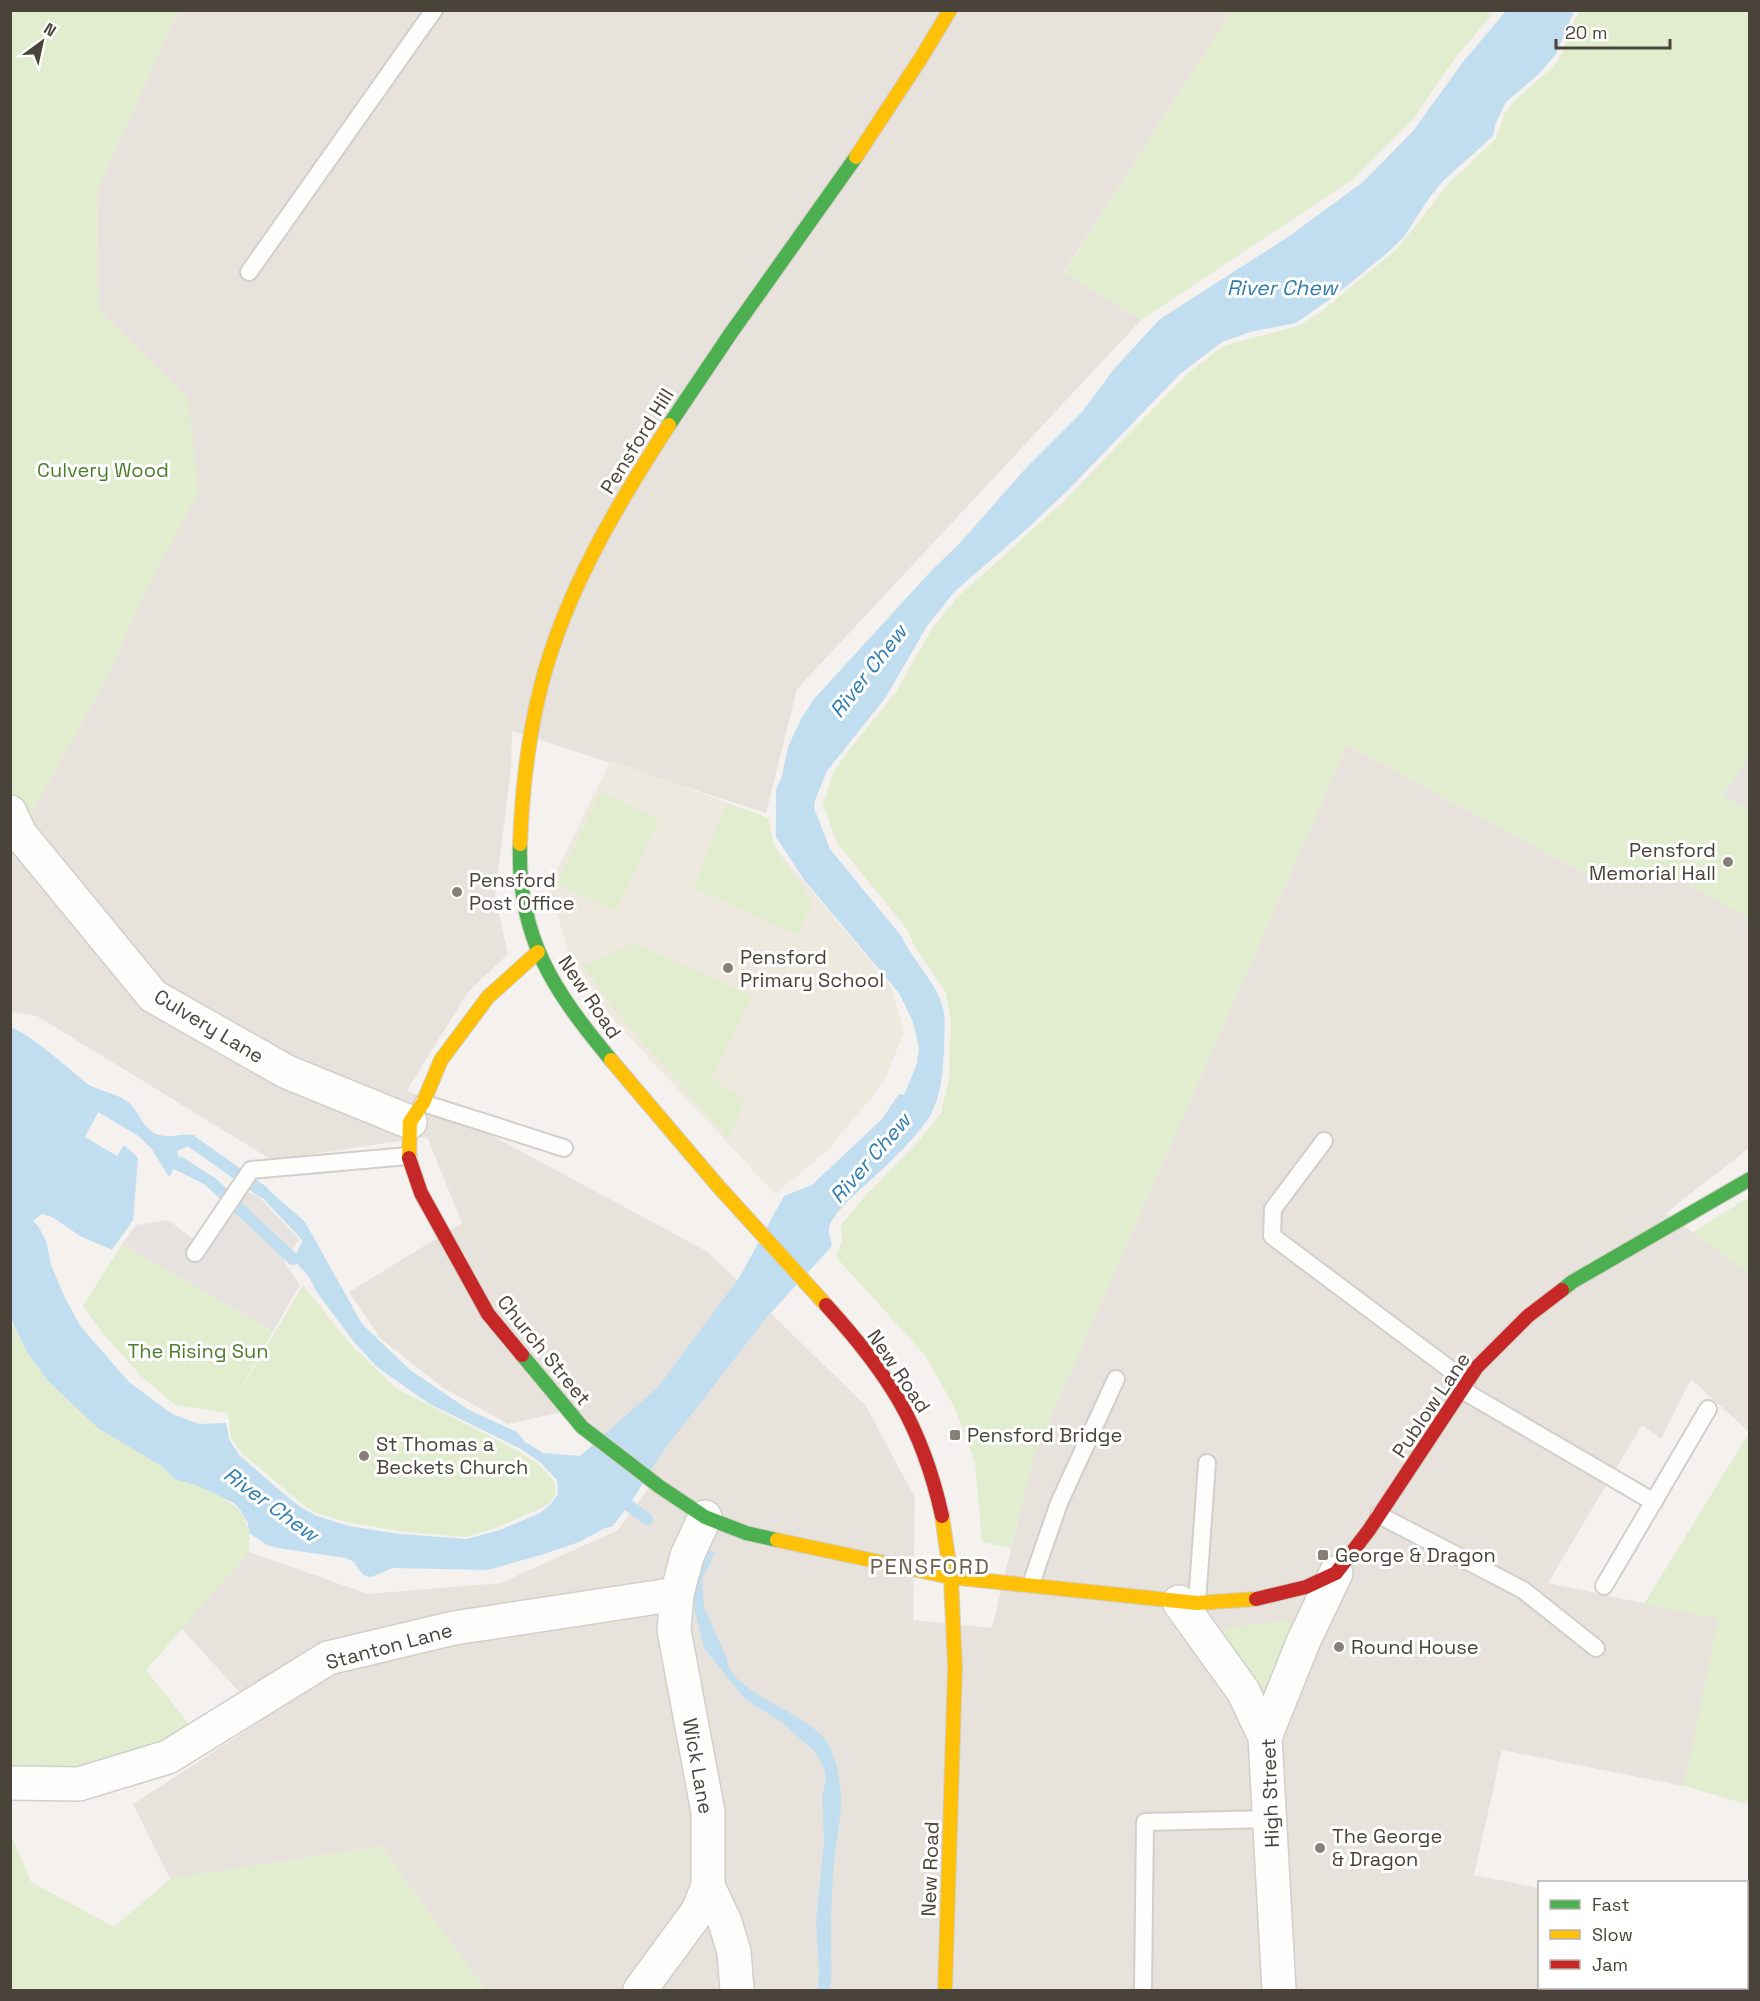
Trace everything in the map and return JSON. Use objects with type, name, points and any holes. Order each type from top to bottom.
[{"type":"main road","name":"Pensford Hill","points":[[538,952],[522,894],[520,834],[524,795],[537,705],[545,672],[576,591],[611,518],[661,436],[790,246],[865,143],[950,10]]},
{"type":"main road","name":"Church Street","points":[[538,952],[488,997],[441,1060],[416,1113],[408,1156],[421,1193],[488,1314],[582,1427],[705,1517],[746,1533],[950,1577]]},
{"type":"main road","name":"New Road","points":[[538,952],[554,985],[576,1017],[742,1213],[826,1305],[887,1380],[903,1405],[921,1443],[932,1473],[939,1504],[950,1577],[956,1654],[945,1990]]},
{"type":"main road","name":"Publow Lane","points":[[1188,1602],[1251,1600],[1306,1587],[1336,1573],[1379,1515],[1477,1367],[1528,1316],[1572,1282],[1749,1179]]},
{"type":"main road","points":[[950,1577],[1188,1602]]},
{"type":"street","name":"Culvery Lane","points":[[10,812],[20,834],[153,996],[287,1072],[416,1113]]},
{"type":"street","points":[[677,1594],[687,1556],[705,1517]]},
{"type":"street","name":"High Street","points":[[1280,1990],[1265,1737],[1304,1640],[1336,1573]]},
{"type":"street","name":"Stanton Lane","points":[[10,1784],[79,1784],[168,1757],[328,1658],[454,1628],[677,1594]]},
{"type":"street","name":"Wick Lane","points":[[640,1990],[698,1911],[708,1886],[708,1812],[674,1630],[677,1594]]},
{"type":"street","points":[[1188,1602],[1243,1690],[1265,1737]]},
{"type":"street","points":[[708,1886],[725,1922],[734,1952],[736,1990]]},
{"type":"lane","points":[[249,272],[434,10]]},
{"type":"lane","points":[[416,1113],[564,1148]]},
{"type":"lane","points":[[1324,1141],[1273,1209],[1272,1236],[1465,1386],[1654,1502]]},
{"type":"lane","points":[[195,1253],[250,1170],[408,1156]]},
{"type":"lane","points":[[1031,1584],[1059,1503],[1116,1379]]},
{"type":"lane","points":[[1604,1586],[1708,1409]]},
{"type":"lane","points":[[1188,1602],[1207,1463]]},
{"type":"lane","points":[[1379,1515],[1523,1590],[1596,1648]]},
{"type":"lane","points":[[1143,1990],[1145,1822],[1270,1819]]},
{"type":"shaded area","points":[[178,11],[1232,11],[1064,272],[1141,320],[797,689],[766,813],[512,731],[511,768],[495,897],[508,954],[468,992],[407,1090],[708,1252],[866,1406],[915,1498],[913,1620],[992,1628],[1033,1457],[1347,745],[1601,882],[1674,877],[1749,918],[1749,1148],[1666,1213],[1749,1273],[1749,1432],[1691,1379],[1661,1439],[1642,1425],[1548,1583],[1719,1619],[1684,1786],[1502,1750],[1474,1875],[1538,1888],[1538,1989],[1748,1989],[1748,1930],[1749,1990],[485,1990],[381,1846],[170,1879],[133,1804],[264,1719],[181,1628],[249,1552],[368,1594],[501,1583],[618,1530],[655,1479],[575,1409],[508,1424],[442,1387],[381,1339],[349,1292],[462,1223],[427,1137],[272,1160],[37,1016],[11,1012],[10,835],[19,835],[105,681],[141,600],[188,398],[99,310],[97,190]]},
{"type":"shaded area","points":[[1748,758],[1750,759],[1749,810],[1723,795]]},
{"type":"shaded area","name":"Pensford Primary School","points":[[611,760],[768,818],[774,846],[891,986],[904,1032],[884,1082],[827,1151],[775,1194],[610,1016],[568,951],[549,886]]},
{"type":"shaded area","name":"The Rising Sun","points":[[234,1188],[258,1196],[299,1239],[284,1262],[300,1285],[273,1331],[122,1244],[136,1225],[168,1220],[196,1241]]},
{"type":"green space","name":"Culvery Wood","points":[[11,11],[178,11],[97,190],[99,310],[188,398],[199,491],[141,600],[105,681],[19,835],[11,835]]},
{"type":"green space","points":[[1232,11],[1495,11],[1455,58],[1414,118],[1352,180],[1141,320],[1064,273]]},
{"type":"green space","points":[[1581,11],[1749,11],[1749,918],[1674,877],[1601,882],[1347,745],[1033,1457],[1011,1548],[982,1542],[975,1463],[955,1408],[924,1354],[836,1257],[842,1241],[841,1225],[867,1194],[919,1141],[941,1113],[949,1079],[951,1020],[946,993],[914,945],[907,929],[837,843],[823,805],[833,773],[896,692],[933,627],[958,597],[1064,501],[1185,376],[1223,346],[1298,326],[1322,311],[1397,249],[1450,182],[1496,139],[1504,115],[1512,103],[1554,66],[1562,53],[1575,19]]},
{"type":"green space","points":[[600,792],[659,819],[616,911],[557,884]]},
{"type":"green space","points":[[726,803],[768,818],[774,846],[812,903],[798,935],[694,888]]},
{"type":"green space","points":[[634,943],[752,996],[711,1078],[745,1101],[728,1138],[618,1014],[584,966]]},
{"type":"green space","points":[[1749,1197],[1749,1274],[1693,1232]]},
{"type":"green space","points":[[122,1244],[273,1331],[232,1405],[303,1285],[352,1346],[396,1388],[520,1452],[539,1465],[554,1481],[556,1493],[550,1503],[537,1510],[498,1527],[467,1537],[397,1531],[347,1522],[316,1513],[243,1454],[231,1438],[228,1413],[175,1405],[141,1376],[106,1337],[83,1306]]},
{"type":"green space","points":[[10,1319],[27,1352],[47,1380],[71,1401],[175,1477],[227,1500],[240,1511],[249,1532],[249,1552],[146,1670],[189,1724],[164,1747],[78,1774],[11,1776]]},
{"type":"green space","points":[[1749,1433],[1749,1805],[1684,1786],[1718,1619],[1644,1604]]},
{"type":"green space","points":[[1287,1620],[1293,1625],[1293,1631],[1267,1691],[1259,1690],[1223,1642],[1222,1633],[1227,1628]]},
{"type":"green space","points":[[11,1834],[31,1882],[114,1927],[170,1879],[381,1846],[485,1990],[11,1990]]},
{"type":"water","points":[[1506,11],[1574,11],[1556,54],[1539,74],[1506,102],[1495,125],[1493,136],[1443,181],[1404,237],[1329,300],[1296,323],[1250,332],[1222,342],[1180,374],[1070,488],[1027,529],[955,591],[927,626],[886,697],[827,771],[814,808],[830,849],[902,937],[940,998],[945,1023],[944,1058],[937,1100],[930,1116],[911,1140],[836,1215],[829,1228],[832,1246],[767,1317],[664,1450],[612,1527],[605,1528],[579,1542],[488,1570],[393,1568],[371,1577],[363,1575],[354,1562],[346,1558],[267,1545],[249,1533],[248,1523],[234,1503],[196,1485],[174,1479],[163,1467],[98,1428],[47,1380],[27,1352],[11,1319],[11,1027],[42,1047],[89,1085],[128,1102],[154,1133],[166,1136],[195,1136],[187,1147],[177,1151],[179,1158],[182,1157],[215,1178],[210,1187],[174,1169],[169,1177],[151,1148],[137,1135],[98,1112],[85,1137],[117,1156],[124,1145],[138,1158],[133,1220],[112,1250],[80,1236],[52,1217],[42,1214],[33,1221],[46,1241],[51,1265],[81,1327],[129,1382],[172,1414],[199,1424],[226,1423],[229,1439],[239,1455],[284,1494],[317,1516],[348,1526],[400,1534],[467,1539],[500,1530],[540,1513],[551,1504],[558,1494],[557,1480],[540,1462],[521,1449],[428,1403],[377,1367],[355,1343],[316,1291],[309,1277],[293,1259],[303,1241],[262,1197],[265,1187],[305,1222],[362,1324],[410,1370],[469,1410],[517,1432],[525,1442],[543,1453],[580,1456],[658,1387],[739,1278],[784,1196],[812,1185],[882,1119],[899,1094],[904,1095],[917,1064],[919,1048],[913,1022],[899,993],[805,881],[776,837],[776,790],[782,776],[788,747],[801,719],[814,699],[932,570],[960,543],[1026,468],[1082,412],[1114,369],[1160,319],[1288,237],[1363,182],[1413,131],[1463,62]]},
{"type":"water","points":[[708,1549],[715,1553],[702,1579],[704,1607],[731,1671],[756,1693],[820,1734],[829,1745],[836,1764],[841,1799],[833,1882],[830,1990],[818,1990],[816,1922],[824,1841],[822,1799],[826,1777],[824,1768],[815,1752],[784,1724],[744,1698],[704,1648],[695,1612],[693,1581],[705,1551]]},
{"type":"waterway","name":"River Chew","points":[[191,1141],[263,1192]]},
{"type":"waterway","name":"River Chew","points":[[212,1183],[293,1259]]},
{"type":"waterway","points":[[616,1496],[647,1519]]},
{"type":"traffic: fast","points":[[669,425],[856,157]]},
{"type":"traffic: fast","points":[[520,844],[525,908],[532,935],[556,986],[611,1060]]},
{"type":"traffic: fast","points":[[1562,1290],[1572,1282],[1750,1179]]},
{"type":"traffic: fast","points":[[522,1355],[582,1427],[660,1487],[705,1517],[746,1533],[777,1540]]},
{"type":"traffic: slow","points":[[856,157],[950,10]]},
{"type":"traffic: slow","points":[[520,844],[529,745],[536,705],[551,651],[594,550],[630,486],[669,425]]},
{"type":"traffic: slow","points":[[409,1158],[410,1122],[423,1103],[441,1060],[488,997],[538,952]]},
{"type":"traffic: slow","points":[[611,1060],[718,1186],[826,1305]]},
{"type":"traffic: slow","points":[[942,1516],[951,1578],[955,1668],[945,1990]]},
{"type":"traffic: slow","points":[[777,1540],[950,1577],[1197,1603],[1256,1599]]},
{"type":"traffic: jam","points":[[409,1158],[421,1193],[488,1314],[522,1355]]},
{"type":"traffic: jam","points":[[1256,1599],[1306,1587],[1336,1573],[1369,1530],[1477,1367],[1528,1316],[1562,1290]]},
{"type":"traffic: jam","points":[[826,1305],[867,1354],[900,1402],[924,1454],[942,1516]]},
{"type":"place","name":"Pensford Memorial Hall","points":[[1728,862]]},
{"type":"place","name":"Pensford Post Office","points":[[457,892]]},
{"type":"place","name":"Pensford Primary School","points":[[728,968]]},
{"type":"place","name":"Pensford Bridge","points":[[955,1435]]},
{"type":"place","name":"St Thomas a Beckets Church","points":[[364,1456]]},
{"type":"place","name":"George & Dragon","points":[[1323,1555]]},
{"type":"place","name":"Round House","points":[[1339,1647]]},
{"type":"place","name":"The George & Dragon","points":[[1320,1848]]},
{"type":"district","name":"PENSFORD","points":[[930,1566]]}]
